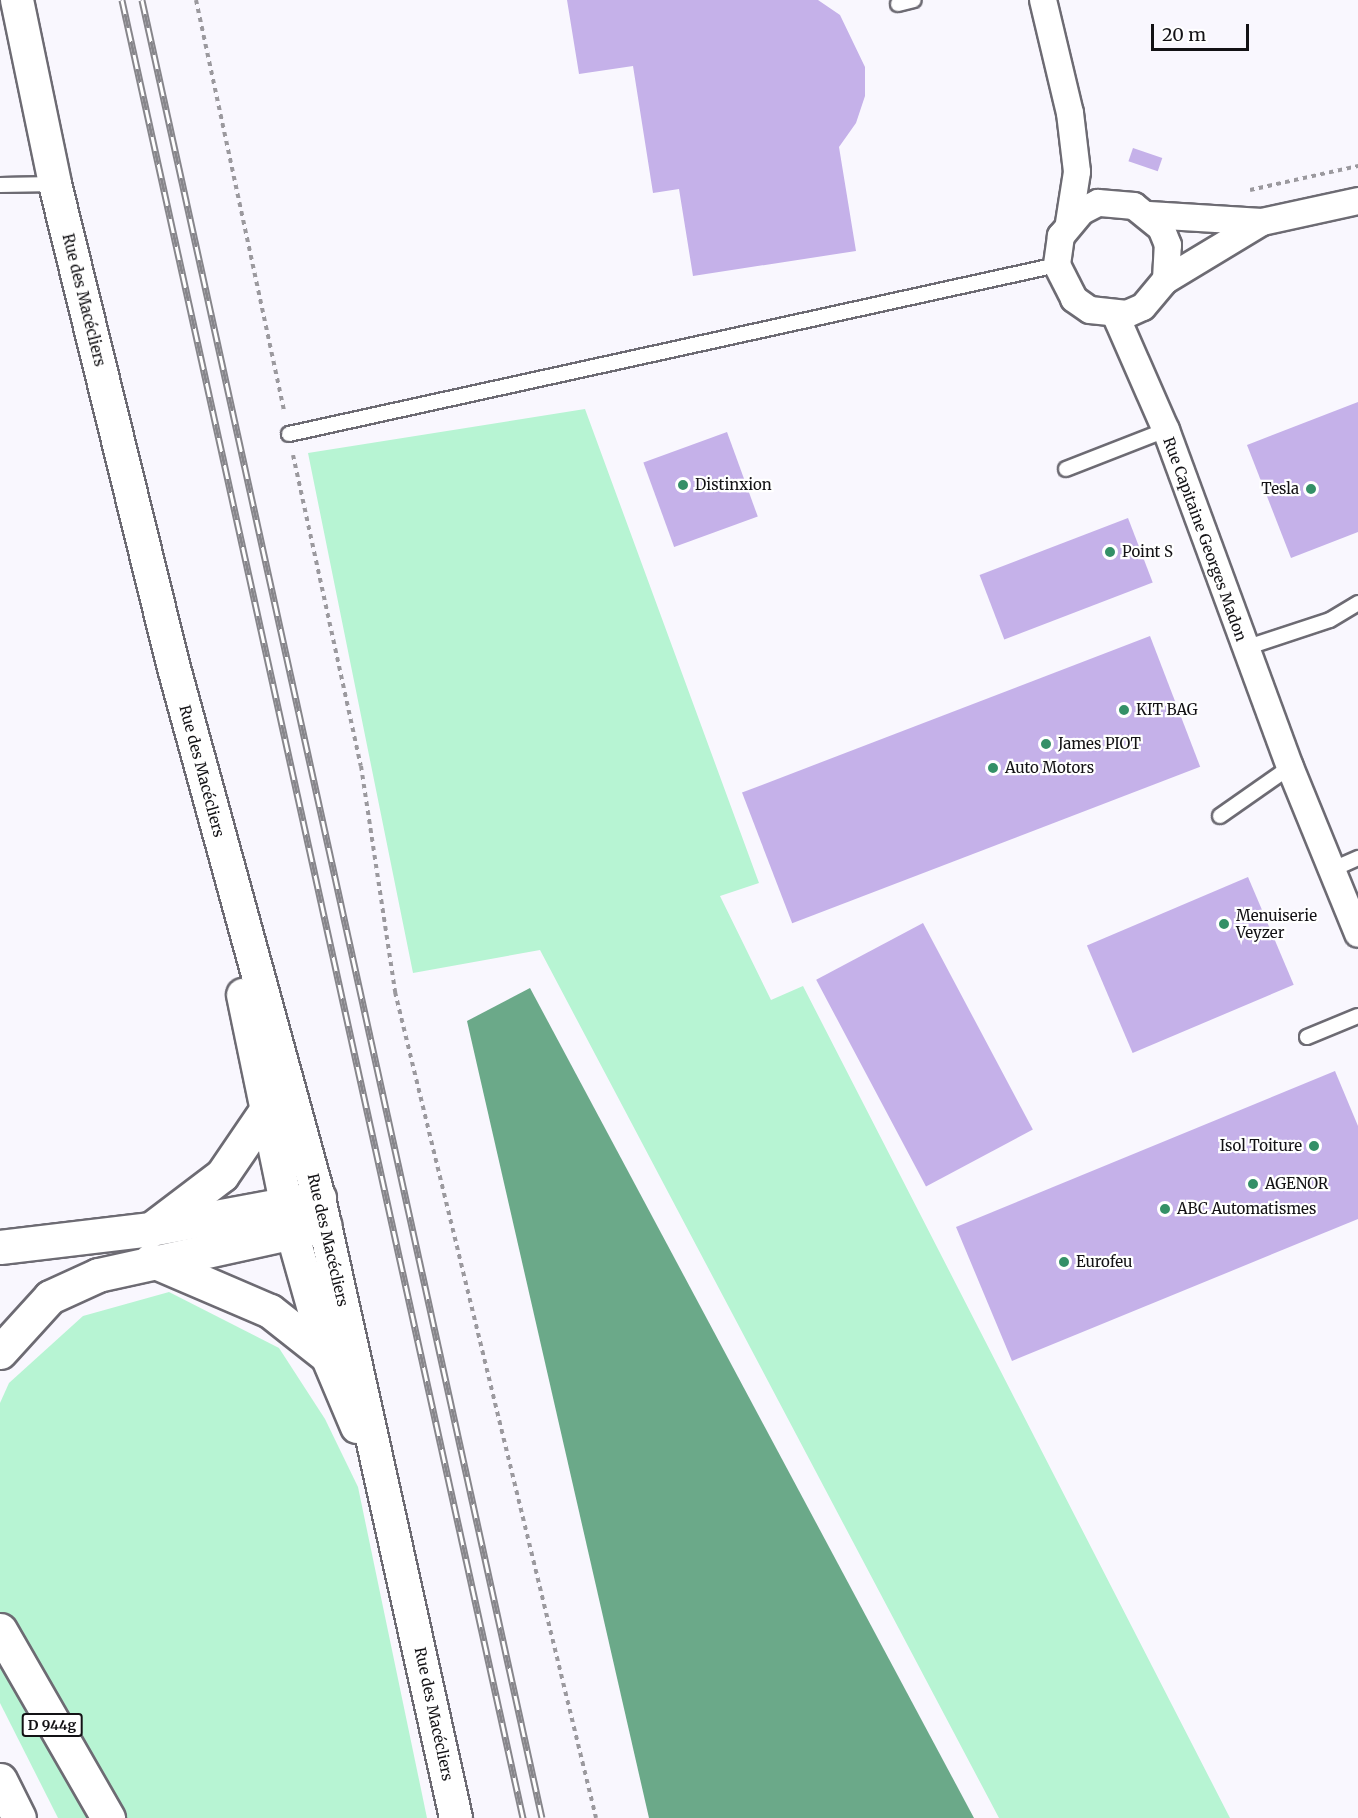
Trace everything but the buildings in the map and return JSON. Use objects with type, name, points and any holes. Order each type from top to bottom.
[{"type":"main road","points":[[0,1352],[50,1297],[151,1244],[222,1175],[267,1109]]},
{"type":"main road","points":[[0,1247],[151,1244],[322,1211]]},
{"type":"main road","points":[[151,1244],[270,1311],[327,1356]]},
{"type":"main road","name":"D 944g","points":[[0,1630],[108,1818]]},
{"type":"main road","points":[[0,1780],[19,1818]]},
{"type":"street","name":"Rue des Macécliers","points":[[17,0],[55,183],[174,668],[322,1211],[390,1507],[456,1818]]},
{"type":"street","points":[[1043,0],[1070,113],[1077,172],[1069,223],[1061,236],[1057,265],[1074,299],[1090,310],[1114,314],[1143,307],[1166,280],[1262,222]]},
{"type":"street","points":[[1149,215],[1262,222],[1358,201]]},
{"type":"street","points":[[1069,223],[1098,203],[1134,206],[1149,215],[1168,245],[1166,280]]},
{"type":"street","name":"Rue Capitaine Georges Madon","points":[[1114,314],[1166,430],[1290,767],[1358,934]]},
{"type":"street","name":"Rue des Macécliers","points":[[174,668],[290,1218],[327,1356],[390,1507]]},
{"type":"lane","points":[[898,4],[914,0]]},
{"type":"lane","points":[[0,185],[55,183]]},
{"type":"lane","points":[[289,434],[1057,265]]},
{"type":"lane","name":"Rue Capitaine Georges Madon","points":[[1066,469],[1166,430]]},
{"type":"lane","name":"Rue Capitaine Georges Madon","points":[[1245,648],[1330,620],[1358,603]]},
{"type":"lane","points":[[1221,816],[1290,767]]},
{"type":"lane","points":[[1331,870],[1358,858]]},
{"type":"lane","points":[[1307,1037],[1358,1016]]},
{"type":"path","points":[[196,0],[361,766],[395,992],[596,1818]]},
{"type":"path","points":[[1244,191],[1358,166]]},
{"type":"shaded area","points":[[585,409],[759,883],[720,896],[771,1000],[803,986],[1230,1818],[999,1818],[540,950],[413,973],[308,453]]},
{"type":"shaded area","points":[[530,988],[974,1818],[649,1818],[467,1021]]},
{"type":"shaded area","points":[[169,1292],[279,1348],[325,1419],[358,1487],[427,1818],[58,1818],[0,1703],[0,1403],[9,1383],[83,1316]]},
{"type":"railway","points":[[122,0],[523,1818]]},
{"type":"railway","points":[[142,0],[542,1818]]},
{"type":"place","name":"Distinxion","points":[[683,485]]},
{"type":"place","name":"Tesla","points":[[1311,489]]},
{"type":"place","name":"Point S","points":[[1110,552]]},
{"type":"place","name":"KIT BAG","points":[[1124,710]]},
{"type":"place","name":"James PIOT","points":[[1046,744]]},
{"type":"place","name":"Auto Motors","points":[[993,768]]},
{"type":"place","name":"Menuiserie Veyzer","points":[[1224,924]]},
{"type":"place","name":"Isol Toiture","points":[[1314,1146]]},
{"type":"place","name":"AGENOR","points":[[1253,1184]]},
{"type":"place","name":"ABC Automatismes","points":[[1165,1209]]},
{"type":"place","name":"Eurofeu","points":[[1064,1262]]}]
